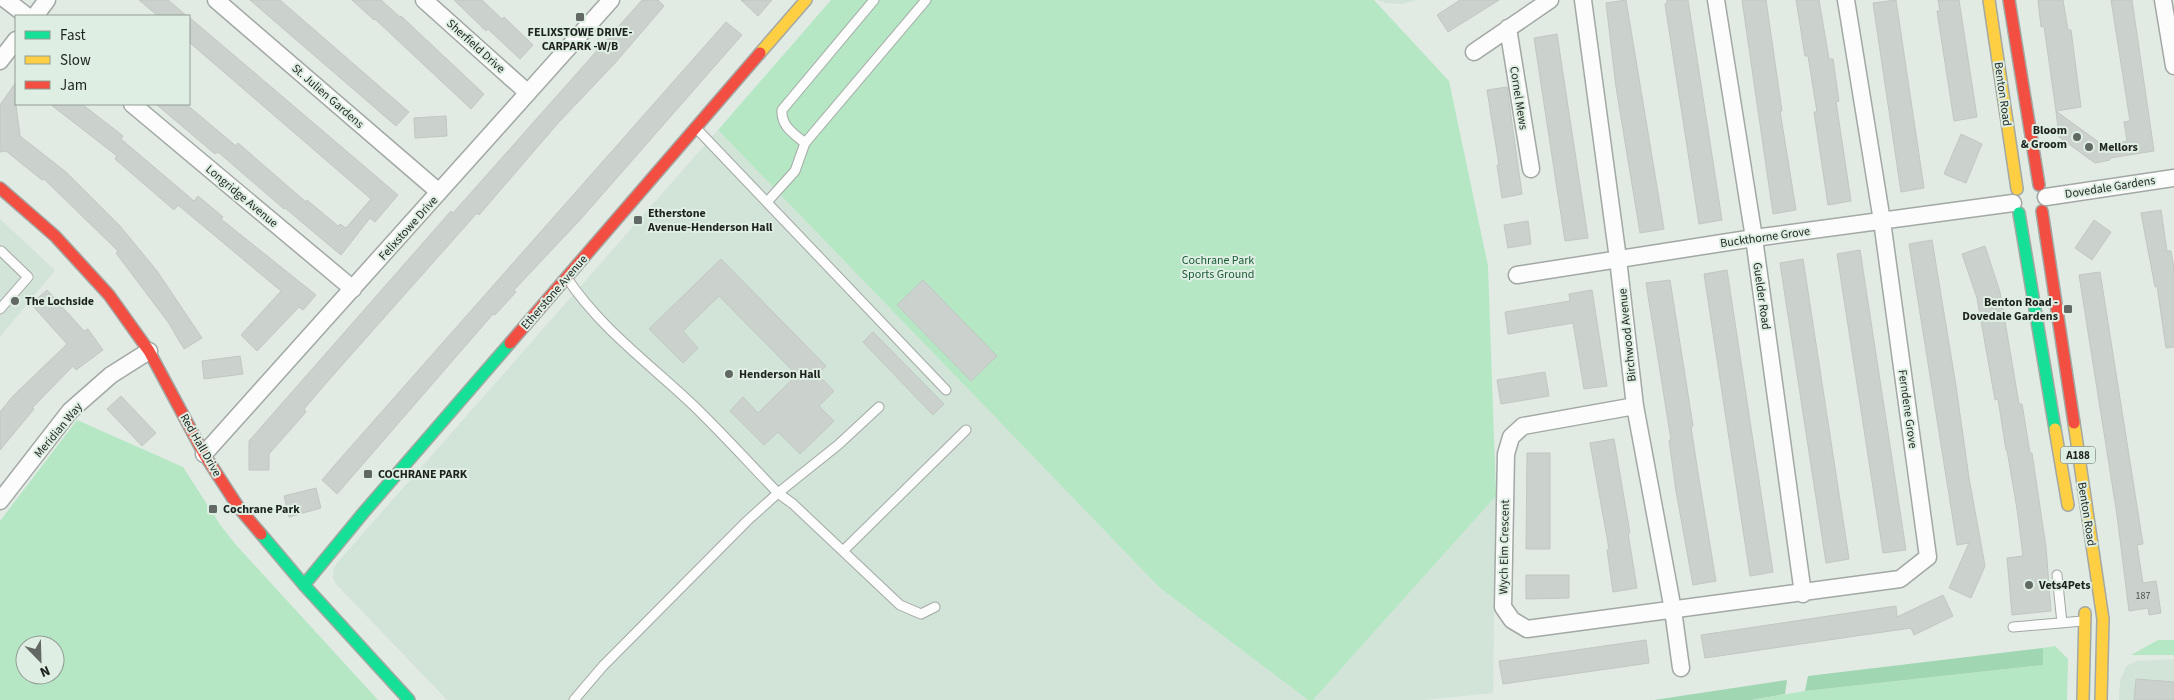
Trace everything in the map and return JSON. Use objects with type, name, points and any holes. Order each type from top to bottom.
[{"type":"street","points":[[6,0],[26,15]]},
{"type":"street","points":[[36,15],[47,0]]},
{"type":"street","name":"St. Julien Gardens","points":[[216,0],[439,192]]},
{"type":"street","name":"Sherfield Drive","points":[[424,0],[528,93]]},
{"type":"street","name":"Felixstowe Drive","points":[[204,454],[611,0]]},
{"type":"street","name":"Etherstone Avenue","points":[[304,585],[364,512],[806,0]]},
{"type":"street","points":[[1474,52],[1550,0]]},
{"type":"street","name":"Birchwood Avenue","points":[[1583,0],[1618,259],[1635,406],[1673,610],[1681,668]]},
{"type":"street","name":"Guelder Road","points":[[1716,0],[1754,238],[1802,594]]},
{"type":"street","name":"Ferndene Grove","points":[[1673,610],[1802,594],[1900,579],[1928,557],[1882,221],[1846,0]]},
{"type":"street","name":"Benton Road","points":[[1990,0],[2016,201],[2070,517]]},
{"type":"street","name":"Benton Road","points":[[2009,0],[2042,198],[2103,619],[2102,700]]},
{"type":"street","points":[[2163,0],[2174,66]]},
{"type":"street","name":"Cornel Mews","points":[[1508,28],[1531,169]]},
{"type":"street","points":[[0,60],[15,41]]},
{"type":"street","name":"Longridge Avenue","points":[[133,105],[353,289]]},
{"type":"street","name":"Dovedale Gardens","points":[[2042,198],[2174,178]]},
{"type":"street","points":[[2025,183],[2042,198],[2038,214],[2028,216],[2016,201],[2025,183]]},
{"type":"street","name":"Red Hall Drive","points":[[0,188],[55,236],[109,295],[149,351],[204,454],[239,508],[304,585],[409,700]]},
{"type":"street","name":"Buckthorne Grove","points":[[1517,275],[1754,238],[2016,201]]},
{"type":"street","name":"Meridian Way","points":[[0,501],[70,411],[111,375],[149,351]]},
{"type":"street","name":"Wych Elm Crescent","points":[[1635,406],[1524,426],[1511,437],[1506,454],[1503,607],[1512,620],[1527,629],[1673,610]]},
{"type":"street","points":[[2083,700],[2084,603]]},
{"type":"lane","points":[[804,143],[788,128],[782,119],[782,110],[874,0]]},
{"type":"lane","points":[[767,202],[795,171],[804,143],[926,0]]},
{"type":"lane","points":[[696,128],[946,390]]},
{"type":"lane","points":[[0,309],[28,277],[1,252]]},
{"type":"lane","points":[[567,277],[579,296],[614,333],[694,406],[778,493],[793,504],[900,605],[921,614],[935,607]]},
{"type":"lane","points":[[574,700],[617,652],[747,521],[778,493],[838,445],[880,407]]},
{"type":"lane","points":[[843,551],[966,430]]},
{"type":"lane","points":[[2057,575],[2062,623]]},
{"type":"lane","points":[[2013,627],[2085,621]]},
{"type":"shaded area","points":[[1377,0],[1417,0],[1401,4]]},
{"type":"shaded area","name":"Henderson Hall","points":[[718,130],[1160,588],[1308,700],[447,700],[336,584],[333,578],[333,570],[337,563]]},
{"type":"shaded area","name":"The Lochside","points":[[0,219],[55,270],[0,337]]},
{"type":"shaded area","points":[[1496,496],[1493,693],[1424,700],[1313,700]]},
{"type":"shaded area","points":[[2174,659],[2174,700],[2119,700],[2120,681],[2126,666],[2137,661]]},
{"type":"green space","name":"Cochrane Park Sports Ground","points":[[831,0],[1374,0],[1449,81],[1488,266],[1496,496],[1313,700],[1308,700],[1160,588],[718,130]]},
{"type":"green space","points":[[77,420],[183,467],[221,526],[237,546],[378,700],[0,700],[0,521]]},
{"type":"green space","points":[[2158,640],[2174,640],[2174,655],[2131,655]]},
{"type":"green space","points":[[2055,646],[2068,659],[2067,700],[1751,700],[1805,691],[2042,665],[2043,648]]},
{"type":"green space","points":[[2043,648],[2043,665],[1805,691],[1808,676]]},
{"type":"green space","points":[[1787,680],[1785,694],[1751,700],[1654,700]]},
{"type":"building","points":[[139,0],[168,0],[186,15],[157,15]]},
{"type":"building","points":[[250,0],[280,0],[409,112],[396,126]]},
{"type":"building","points":[[352,0],[381,0],[401,16],[484,94],[471,109],[375,19]]},
{"type":"building","points":[[454,0],[482,0],[502,19],[504,17],[533,45],[520,59],[488,29],[486,31]]},
{"type":"building","points":[[642,0],[658,0],[664,6],[616,62],[559,122],[479,215],[477,213],[304,409],[306,412],[269,454],[269,470],[249,470],[249,441],[451,211],[453,213]]},
{"type":"building","points":[[741,0],[772,0],[758,16]]},
{"type":"building","points":[[1460,0],[1499,0],[1448,32],[1437,15]]},
{"type":"building","points":[[1626,0],[1664,229],[1640,233],[1616,87],[1606,3]]},
{"type":"building","points":[[1667,0],[1688,0],[1722,220],[1699,224],[1665,4]]},
{"type":"building","points":[[1742,0],[1766,0],[1782,111],[1780,111],[1796,210],[1773,214]]},
{"type":"building","points":[[1796,0],[1819,0],[1829,59],[1833,59],[1839,101],[1836,102],[1851,201],[1828,205],[1814,112],[1817,112]]},
{"type":"building","points":[[1896,0],[1924,188],[1901,192],[1873,3]]},
{"type":"building","points":[[1938,0],[1959,0],[1977,117],[1954,121],[1937,11],[1940,11]]},
{"type":"building","points":[[2038,0],[2063,0],[2068,30],[2071,30],[2081,107],[2056,111],[2044,26],[2041,27]]},
{"type":"building","points":[[2111,0],[2132,0],[2154,151],[2110,158],[2110,160],[2095,163],[2059,137],[2056,111],[2104,146],[2127,141],[2124,122],[2130,121]]},
{"type":"building","points":[[190,18],[398,195],[375,222],[370,218],[341,255],[218,152],[215,154],[157,105],[187,105],[236,146],[238,143],[306,202],[307,200],[338,226],[340,224],[346,228],[371,199],[190,43]]},
{"type":"building","points":[[726,22],[742,35],[579,221],[514,290],[516,292],[495,315],[493,314],[337,494],[322,480]]},
{"type":"building","points":[[1557,34],[1588,238],[1565,241],[1534,38]]},
{"type":"building","points":[[15,83],[15,105],[20,136],[66,172],[120,226],[157,271],[202,338],[184,349],[168,322],[116,253],[118,251],[44,179],[42,180],[6,151],[0,152],[0,105]]},
{"type":"building","points":[[1507,87],[1522,194],[1502,198],[1497,165],[1499,165],[1487,90]]},
{"type":"building","points":[[51,105],[83,105],[123,136],[121,139],[194,201],[198,196],[223,217],[221,219],[316,295],[303,310],[299,307],[257,351],[241,335],[281,291],[178,205],[174,210],[115,159],[117,156]]},
{"type":"building","points":[[446,116],[447,136],[415,138],[414,118]]},
{"type":"building","points":[[1961,134],[1982,144],[1966,183],[1944,174]]},
{"type":"building","points":[[2161,210],[2167,251],[2171,251],[2174,268],[2174,347],[2166,348],[2157,286],[2155,287],[2141,213]]},
{"type":"building","points":[[2094,220],[2111,232],[2092,260],[2075,248]]},
{"type":"building","points":[[1528,221],[1531,244],[1508,248],[1504,225]]},
{"type":"building","points":[[1932,240],[1969,478],[1985,566],[1971,598],[1949,588],[1969,543],[1957,545],[1909,244]]},
{"type":"building","points":[[1985,246],[2000,292],[2019,404],[2022,404],[2030,453],[2032,453],[2046,547],[2051,611],[2012,615],[2007,558],[2023,556],[2017,509],[1998,399],[1995,400],[1977,298],[1962,254]]},
{"type":"building","points":[[1860,250],[1906,550],[1883,553],[1837,254]]},
{"type":"building","points":[[721,259],[826,366],[817,374],[834,391],[819,406],[834,421],[800,454],[778,432],[764,445],[730,411],[743,397],[758,413],[797,375],[719,296],[683,331],[698,348],[683,363],[649,329]]},
{"type":"building","points":[[1803,259],[1849,559],[1826,563],[1780,263]]},
{"type":"building","points":[[1727,270],[1773,572],[1750,576],[1704,274]]},
{"type":"building","points":[[2100,272],[2143,544],[2137,545],[2143,583],[2156,581],[2161,613],[2149,615],[2148,608],[2129,611],[2117,515],[2079,275]]},
{"type":"building","points":[[923,280],[997,356],[971,381],[897,305]]},
{"type":"building","points":[[1670,280],[1716,581],[1693,585],[1676,491],[1669,440],[1671,440],[1646,283]]},
{"type":"building","points":[[47,290],[84,331],[88,329],[103,350],[76,370],[73,366],[32,408],[34,409],[0,450],[0,412],[13,396],[67,344],[31,304]]},
{"type":"building","points":[[1592,290],[1607,386],[1584,389],[1573,323],[1508,334],[1505,312],[1570,301],[1569,294]]},
{"type":"building","points":[[873,332],[944,404],[933,415],[863,342]]},
{"type":"building","points":[[240,356],[243,374],[204,379],[202,361]]},
{"type":"building","points":[[1545,372],[1549,396],[1501,404],[1497,380]]},
{"type":"building","points":[[121,396],[156,433],[142,446],[107,409]]},
{"type":"building","points":[[1614,439],[1637,588],[1613,592],[1607,550],[1609,549],[1590,443]]},
{"type":"building","points":[[1527,453],[1550,453],[1550,549],[1526,549]]},
{"type":"building","points":[[316,488],[321,508],[289,517],[284,496]]},
{"type":"building","points":[[1526,575],[1569,575],[1569,598],[1526,599]]},
{"type":"building","points":[[1943,595],[1953,616],[1914,635],[1911,628],[1705,658],[1701,635],[1896,606],[1897,617]]},
{"type":"building","points":[[1646,640],[1649,663],[1503,684],[1499,661]]},
{"type":"building","points":[[2136,679],[2174,682],[2174,700],[2134,700]]},
{"type":"traffic: fast","points":[[2019,213],[2055,429]]},
{"type":"traffic: fast","points":[[304,585],[364,512],[510,343]]},
{"type":"traffic: fast","points":[[261,534],[304,585],[409,700]]},
{"type":"traffic: slow","points":[[760,53],[806,0]]},
{"type":"traffic: slow","points":[[1989,0],[2017,189]]},
{"type":"traffic: slow","points":[[2074,423],[2103,619],[2101,700]]},
{"type":"traffic: slow","points":[[2055,429],[2068,505]]},
{"type":"traffic: slow","points":[[2083,700],[2085,613]]},
{"type":"traffic: jam","points":[[2009,0],[2039,185]]},
{"type":"traffic: jam","points":[[510,343],[760,53]]},
{"type":"traffic: jam","points":[[0,188],[55,236],[109,295],[149,351],[204,454],[239,508],[261,534]]},
{"type":"traffic: jam","points":[[2042,211],[2074,423]]},
{"type":"place","name":"FELIXSTOWE DRIVE- CARPARK -W/B","points":[[580,17]]},
{"type":"place","name":"Bloom & Groom","points":[[2077,137]]},
{"type":"place","name":"Mellors","points":[[2089,147]]},
{"type":"place","name":"Etherstone Avenue-Henderson Hall","points":[[638,220]]},
{"type":"place","name":"The Lochside","points":[[15,301]]},
{"type":"place","name":"Benton Road - Dovedale Gardens","points":[[2068,309]]},
{"type":"place","name":"Henderson Hall","points":[[729,374]]},
{"type":"place","name":"COCHRANE PARK","points":[[368,474]]},
{"type":"place","name":"Cochrane Park","points":[[213,509]]},
{"type":"place","name":"Vets4Pets","points":[[2029,585]]}]
